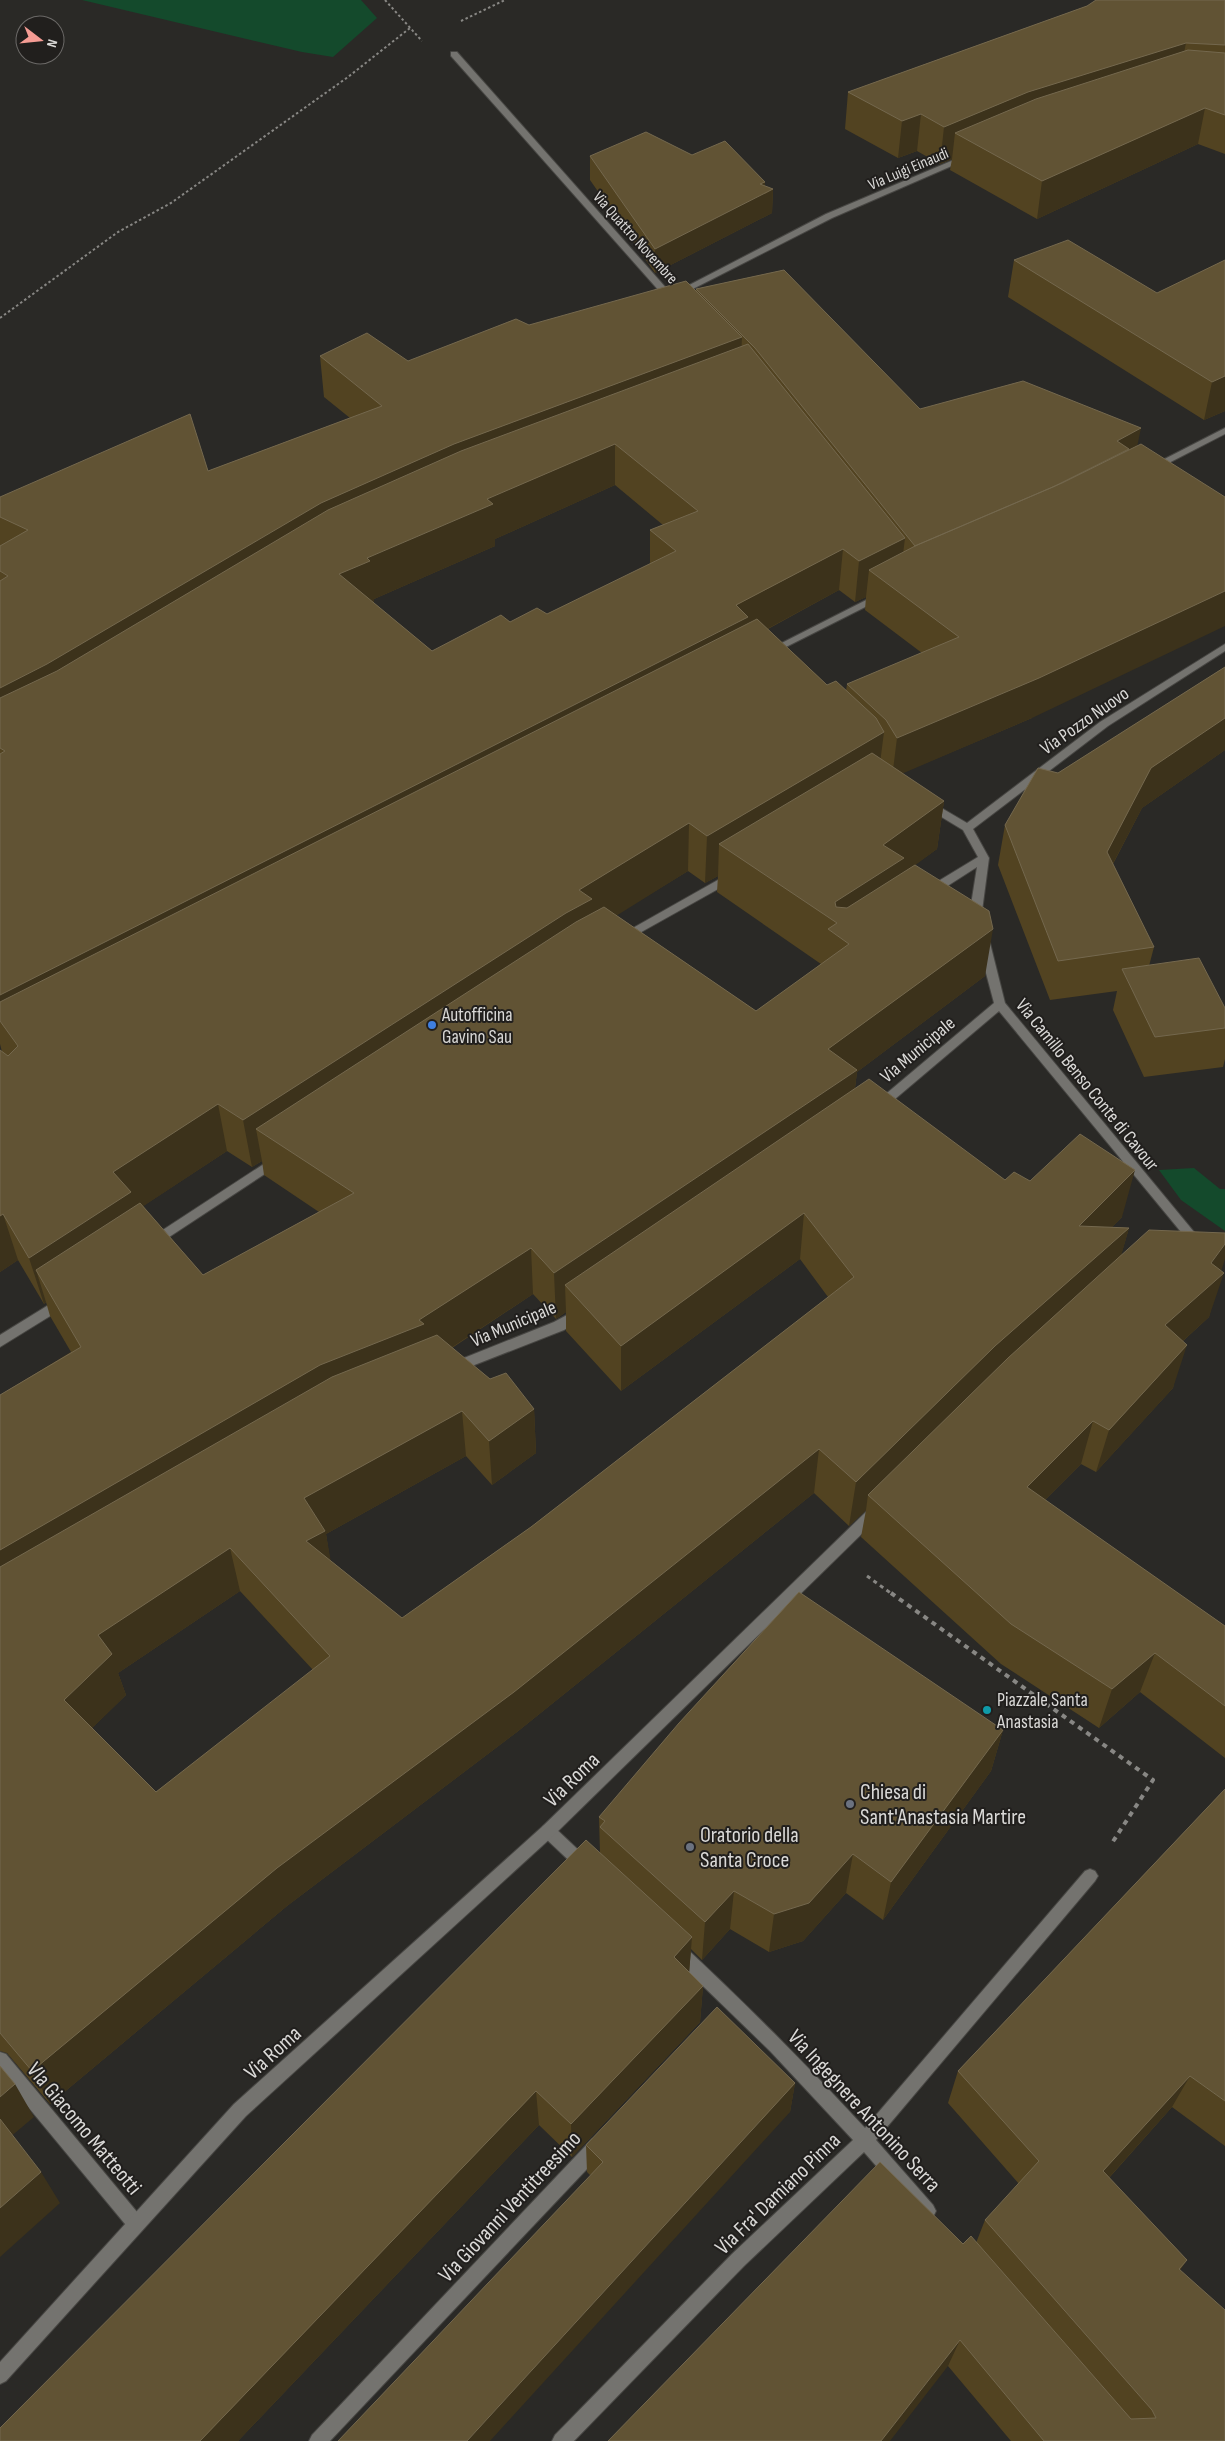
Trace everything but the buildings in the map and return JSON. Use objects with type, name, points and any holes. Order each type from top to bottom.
[{"type":"street","name":"Via Quattro Novembre","points":[[454,54],[676,305]]},
{"type":"street","name":"Via Luigi Einaudi","points":[[670,298],[830,216],[973,155]]},
{"type":"street","points":[[1147,470],[1225,431]]},
{"type":"street","points":[[765,659],[891,590]]},
{"type":"street","name":"Via Pozzo Nuovo","points":[[967,828],[1104,724],[1225,648]]},
{"type":"street","points":[[919,800],[967,828],[984,858],[919,899]]},
{"type":"street","name":"Via Camillo Benso Conte di Cavour","points":[[984,858],[976,911],[1000,1004],[1190,1236]]},
{"type":"street","points":[[615,941],[744,869]]},
{"type":"street","name":"Via Municipale","points":[[870,1113],[1000,1004]]},
{"type":"street","points":[[140,1252],[289,1153]]},
{"type":"street","points":[[1174,1244],[1190,1236],[1204,1244]]},
{"type":"street","points":[[0,1342],[74,1294]]},
{"type":"street","name":"Via Municipale","points":[[441,1373],[559,1326],[590,1306]]},
{"type":"street","name":"Via Roma","points":[[0,2375],[240,2110],[548,1831],[882,1505]]},
{"type":"street","points":[[548,1831],[598,1877]]},
{"type":"street","name":"Via Fra' Damiano Pinna","points":[[561,2441],[738,2260],[866,2140],[1090,1876]]},
{"type":"street","name":"Via Ingegnere Antonino Serra","points":[[669,1943],[734,2002],[866,2140],[938,2223]]},
{"type":"street","points":[[720,2016],[734,2002]]},
{"type":"street","name":"VIa Giacomo Matteotti","points":[[0,2060],[136,2224]]},
{"type":"street","name":"Via Giovanni Ventitreesimo","points":[[318,2441],[611,2132]]},
{"type":"path","points":[[386,0],[428,48],[454,54],[454,24],[505,0]]},
{"type":"path","points":[[0,318],[118,232],[179,198],[348,77],[410,28]]},
{"type":"path","points":[[834,1552],[1153,1780],[1090,1876]]},
{"type":"green space","points":[[82,0],[361,0],[377,18],[333,57],[302,52]]},
{"type":"green space","points":[[1194,1168],[1220,1189],[1225,1189],[1225,1231],[1181,1200],[1159,1170]]},
{"type":"place","name":"Autofficina Gavino Sau","points":[[432,1025]]},
{"type":"place","name":"Piazzale Santa Anastasia","points":[[987,1710]]},
{"type":"place","name":"Chiesa di Sant'Anastasia Martire","points":[[850,1804]]},
{"type":"place","name":"Oratorio della Santa Croce","points":[[690,1847]]}]
